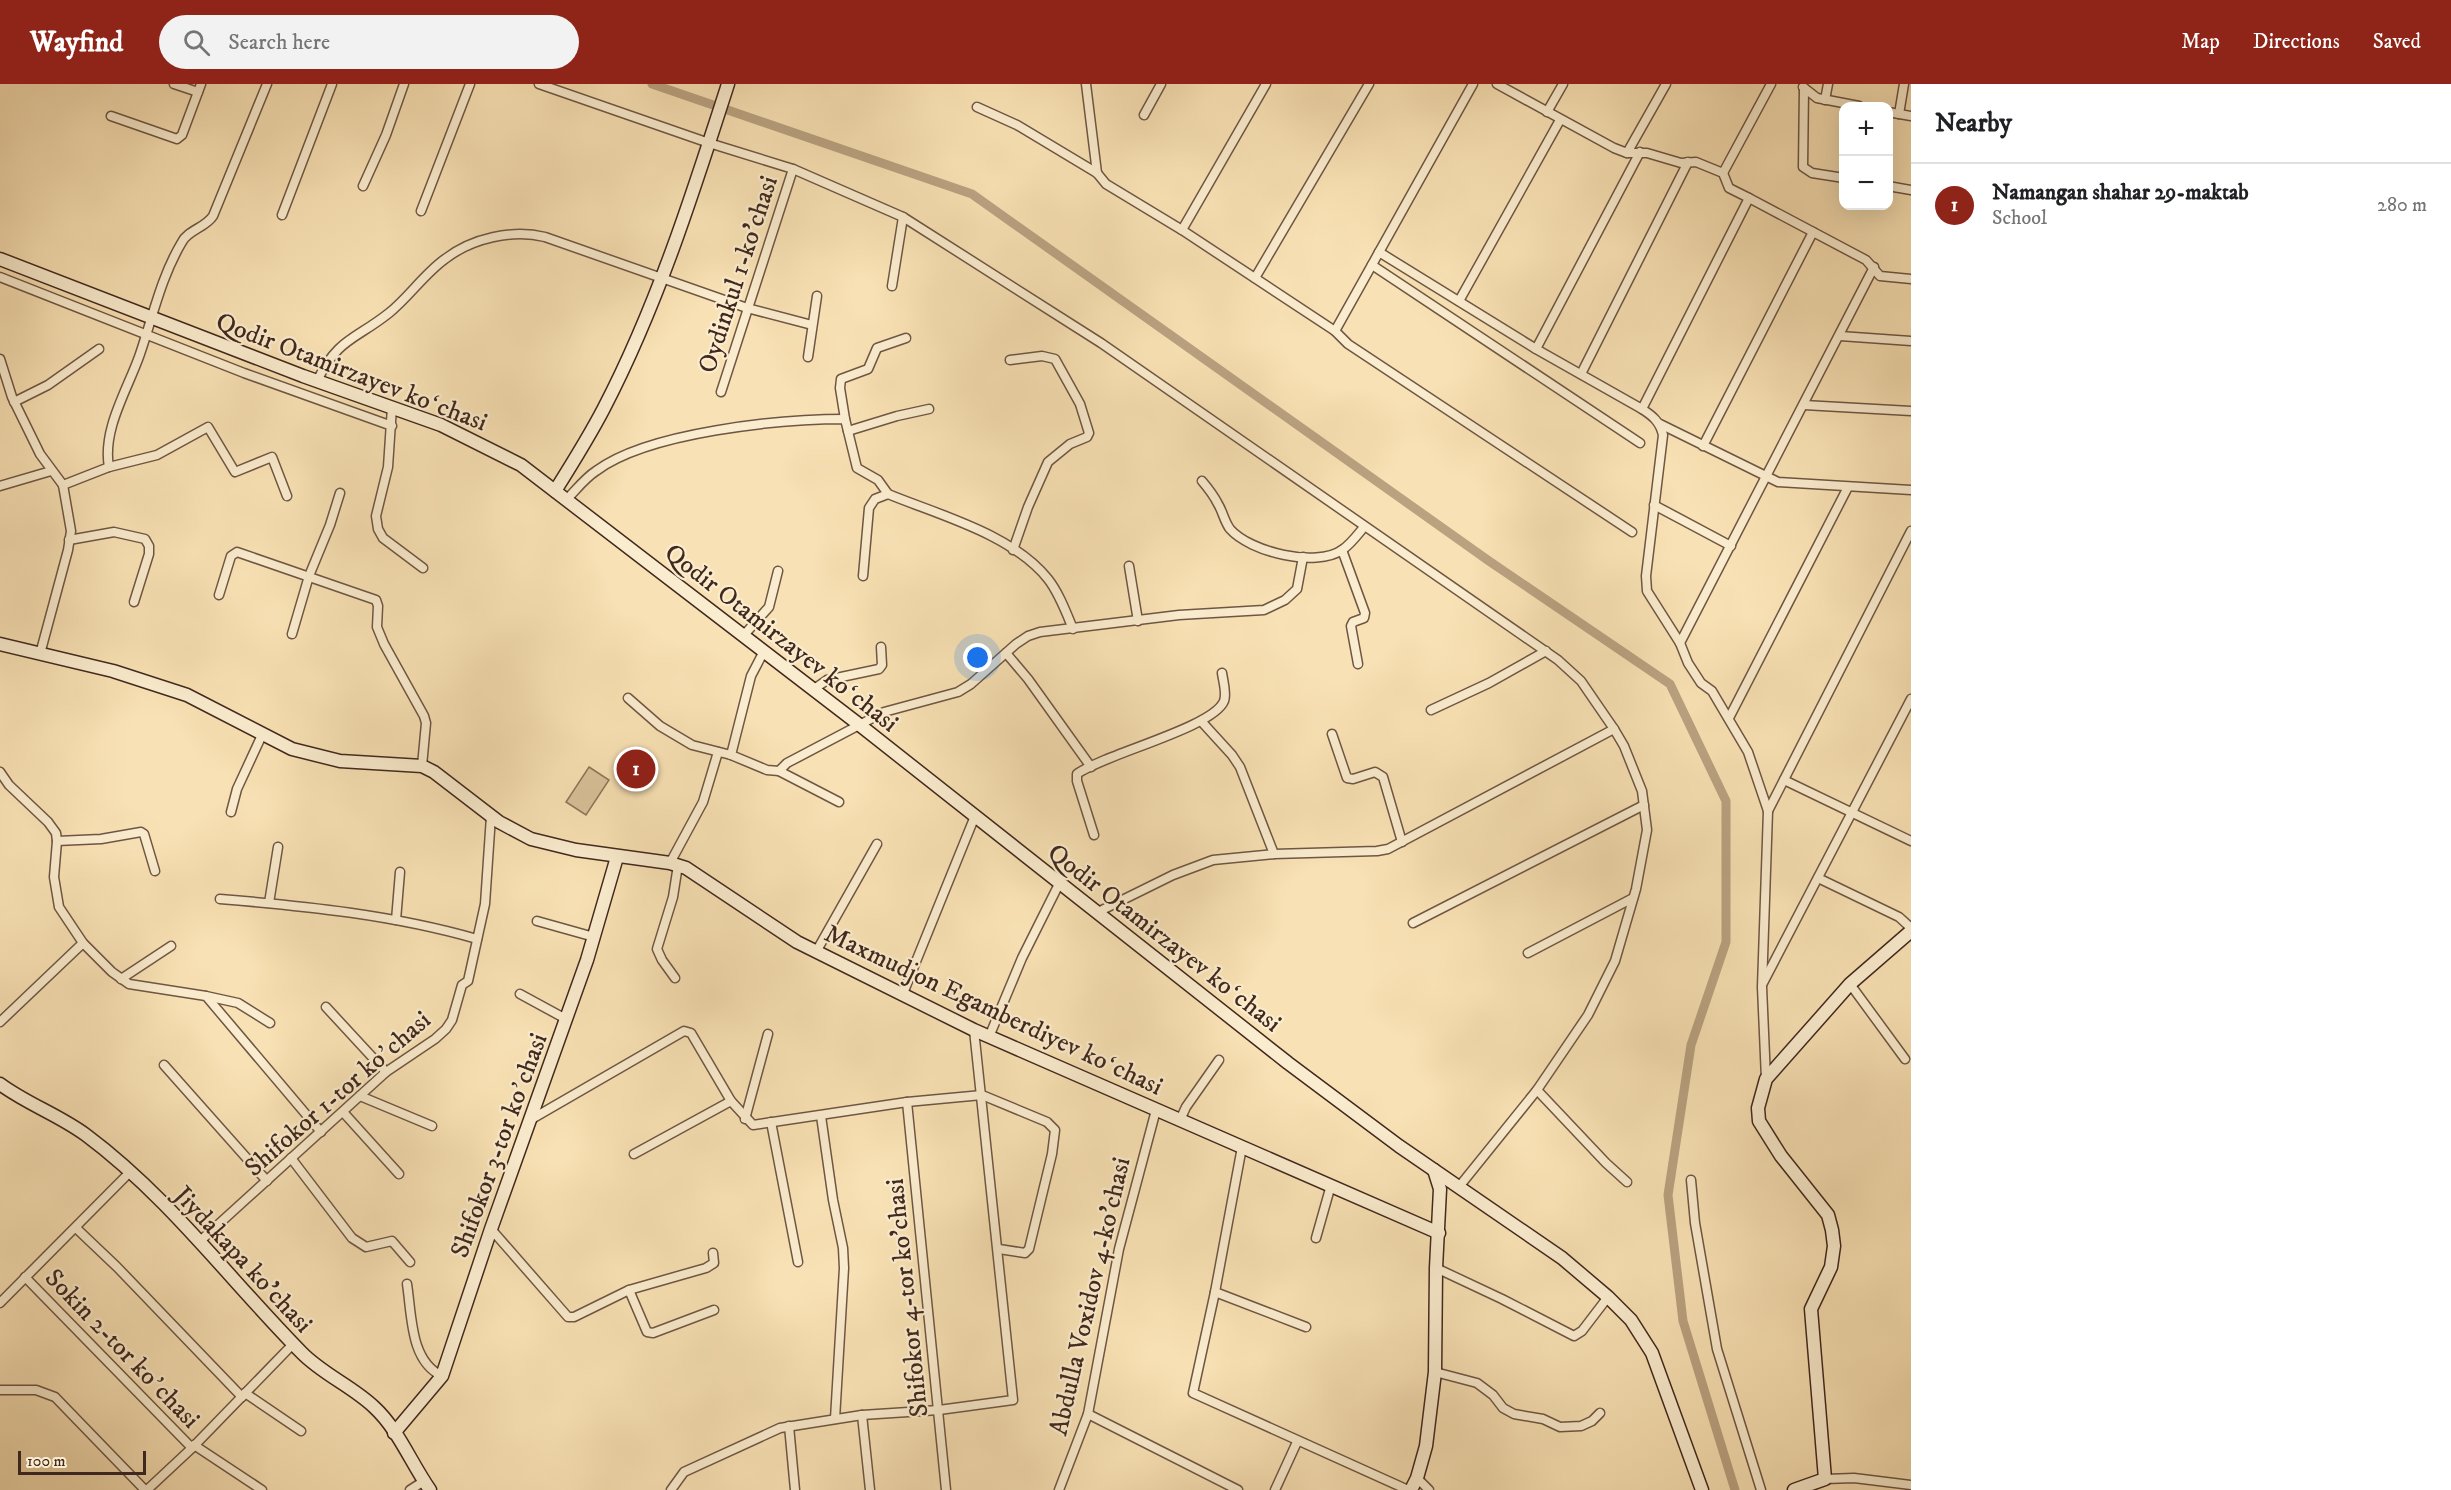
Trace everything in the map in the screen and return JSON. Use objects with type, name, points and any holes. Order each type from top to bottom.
[{"type":"street","points":[[111,116],[177,139],[182,135],[199,88],[174,84]]},
{"type":"street","points":[[109,467],[108,450],[111,429],[157,297],[182,240],[205,226],[213,216],[267,84]]},
{"type":"street","points":[[282,215],[332,84]]},
{"type":"street","points":[[363,186],[386,135],[404,84]]},
{"type":"street","points":[[421,211],[470,84]]},
{"type":"street","points":[[539,84],[710,138],[793,169],[903,217],[1101,343],[1275,462],[1364,527],[1546,651],[1581,681],[1624,746],[1639,782],[1647,830],[1634,898],[1615,961],[1588,1015],[1537,1090],[1458,1188]]},
{"type":"street","points":[[555,491],[604,408],[627,360],[661,278],[728,84]]},
{"type":"street","points":[[1086,84],[1097,173]]},
{"type":"street","points":[[1144,115],[1161,84]]},
{"type":"street","points":[[1182,230],[1266,84]]},
{"type":"street","points":[[1255,278],[1369,84]]},
{"type":"street","points":[[1497,84],[1601,143],[1627,153],[1640,152],[1675,162],[1700,162],[1723,173],[1729,188],[1866,260],[1877,273],[1886,278],[1911,279]]},
{"type":"street","points":[[1547,112],[1563,84]]},
{"type":"street","points":[[1627,153],[1666,84]]},
{"type":"street","points":[[1723,173],[1771,84]]},
{"type":"street","points":[[1825,100],[1828,84]]},
{"type":"street","points":[[1899,114],[1904,84]]},
{"type":"street","points":[[1335,331],[1470,85]]},
{"type":"street","points":[[1803,86],[1811,95],[1839,102]]},
{"type":"street","points":[[1803,86],[1803,167],[1812,173],[1839,177]]},
{"type":"street","points":[[977,107],[1017,125],[1097,173],[1106,184],[1255,278],[1335,331],[1348,344],[1632,532]]},
{"type":"street","points":[[1893,113],[1911,116]]},
{"type":"street","points":[[1459,301],[1560,120]]},
{"type":"street","points":[[1536,349],[1640,152]]},
{"type":"street","points":[[1581,374],[1688,162]]},
{"type":"street","name":"Oydinkul 1-ko'chasi","points":[[721,392],[793,169]]},
{"type":"street","points":[[1893,187],[1911,190]]},
{"type":"street","points":[[1642,409],[1749,198]]},
{"type":"street","points":[[892,286],[903,217]]},
{"type":"street","points":[[1703,446],[1812,232]]},
{"type":"street","points":[[317,381],[327,361],[339,347],[389,313],[444,259],[485,240],[534,234],[747,308],[812,325]]},
{"type":"street","points":[[1379,252],[1536,349],[1642,409],[1655,417],[1660,424],[1663,435],[1645,584],[1651,598],[1680,643],[1688,663],[1699,679],[1712,691],[1754,764],[1768,811],[1762,987],[1766,1079],[1758,1108],[1759,1121],[1781,1156],[1824,1209],[1832,1230],[1834,1246],[1831,1267],[1811,1309],[1825,1479]]},
{"type":"street","name":"Qodir Otamirzayev koʻchasi","points":[[0,259],[151,316],[251,357],[441,425],[521,465],[861,726],[1288,1063],[1458,1188],[1562,1258],[1608,1297],[1631,1320],[1652,1353],[1702,1490]]},
{"type":"street","points":[[1372,265],[1640,443]]},
{"type":"street","points":[[1680,643],[1874,267]]},
{"type":"street","points":[[0,277],[244,372],[392,426]]},
{"type":"street","points":[[808,357],[817,296]]},
{"type":"street","points":[[1840,336],[1911,340]]},
{"type":"street","points":[[906,338],[879,346],[875,350],[868,369],[841,379],[840,388],[845,419],[857,468],[878,480],[888,494],[961,522],[1013,549],[1046,576],[1055,589],[1073,628]]},
{"type":"street","points":[[198,354],[204,339]]},
{"type":"street","points":[[14,402],[48,385],[99,349]]},
{"type":"street","points":[[1010,360],[1042,356],[1055,359],[1080,404],[1089,434],[1070,444],[1048,462],[1013,549]]},
{"type":"street","points":[[244,372],[251,357]]},
{"type":"street","points":[[0,359],[14,402],[40,454],[63,485],[70,521],[69,540],[40,654]]},
{"type":"street","points":[[298,392],[303,376]]},
{"type":"street","points":[[1804,405],[1911,411]]},
{"type":"street","points":[[392,407],[388,467],[376,516],[378,529],[383,538],[423,568]]},
{"type":"street","points":[[848,431],[929,409]]},
{"type":"street","points":[[567,500],[596,470],[654,445],[691,436],[781,422],[845,419]]},
{"type":"street","points":[[1660,424],[1767,477],[1785,483],[1911,490]]},
{"type":"street","points":[[63,485],[109,467],[157,455],[208,427],[235,472],[267,458],[273,458],[287,496]]},
{"type":"street","points":[[0,486],[51,471]]},
{"type":"street","points":[[1202,481],[1218,504],[1225,521],[1237,535],[1275,553],[1303,557],[1326,556],[1342,550],[1364,527]]},
{"type":"street","points":[[1729,718],[1848,487]]},
{"type":"street","points":[[292,634],[309,576],[330,525],[340,493]]},
{"type":"street","points":[[863,576],[870,508],[874,499],[888,494]]},
{"type":"street","points":[[1654,505],[1731,546]]},
{"type":"street","points":[[69,540],[114,531],[145,539],[150,551],[134,602]]},
{"type":"street","points":[[1768,811],[1911,531]]},
{"type":"street","points":[[1342,550],[1365,613],[1364,618],[1353,622],[1351,626],[1358,664]]},
{"type":"street","points":[[219,595],[231,556],[237,552],[377,601],[377,627],[424,716],[425,742],[422,766]]},
{"type":"street","points":[[779,771],[788,763],[884,712],[958,692],[1028,636],[1040,632],[1179,615],[1264,610],[1285,600],[1297,589],[1303,557]]},
{"type":"street","points":[[1129,566],[1138,621]]},
{"type":"street","points":[[744,635],[769,607],[778,571]]},
{"type":"street","name":"Maxmudjon Egamberdiyev koʻchasi","points":[[0,644],[113,671],[186,695],[292,749],[340,761],[422,766],[514,831],[539,842],[616,857],[674,864],[697,874],[816,952],[902,996],[989,1037],[1439,1233]]},
{"type":"street","points":[[813,689],[827,680],[879,669],[882,663],[881,647]]},
{"type":"street","points":[[731,755],[751,676],[764,651]]},
{"type":"street","points":[[1431,710],[1489,683],[1546,651]]},
{"type":"street","points":[[1006,653],[1028,679],[1091,767]]},
{"type":"street","points":[[1094,835],[1076,777],[1080,771],[1201,721],[1221,706],[1225,700],[1222,673]]},
{"type":"street","points":[[628,699],[674,735],[692,745],[731,755],[767,770],[779,771],[840,802]]},
{"type":"street","points":[[1762,987],[1911,699]]},
{"type":"street","points":[[1201,721],[1232,754],[1240,767],[1274,854]]},
{"type":"street","points":[[1098,912],[1173,875],[1213,860],[1274,854],[1377,851],[1402,842],[1614,729]]},
{"type":"street","points":[[1332,734],[1347,778],[1375,772],[1383,777],[1402,842]]},
{"type":"street","points":[[231,812],[237,789],[262,735]]},
{"type":"street","points":[[675,978],[657,949],[673,897],[674,864],[703,802],[718,752]]},
{"type":"street","points":[[0,772],[9,785],[53,828],[57,841],[54,877],[57,898],[65,919],[82,943],[129,984],[206,996],[238,1004],[270,1023]]},
{"type":"street","points":[[1784,780],[1911,841]]},
{"type":"street","points":[[1413,923],[1644,805]]},
{"type":"street","name":"Shifokor 1-tor koʼchasi","points":[[199,1242],[386,1072],[446,1029],[452,1020],[462,985],[468,981],[485,904],[491,816]]},
{"type":"street","points":[[902,996],[975,816]]},
{"type":"street","points":[[57,841],[92,840],[142,832],[155,871]]},
{"type":"street","points":[[816,952],[877,844]]},
{"type":"street","points":[[269,903],[278,847]]},
{"type":"street","name":"Shifokor 3-tor koʼchasi","points":[[394,1433],[442,1376],[594,937],[616,857]]},
{"type":"street","points":[[396,920],[400,872]]},
{"type":"street","points":[[1766,1079],[1850,984],[1911,930],[1899,916],[1818,878]]},
{"type":"street","points":[[989,1037],[1022,958],[1060,882]]},
{"type":"street","points":[[220,898],[396,920],[439,928],[477,939]]},
{"type":"street","points":[[1528,953],[1634,898]]},
{"type":"street","points":[[537,921],[594,937]]},
{"type":"street","points":[[0,1022],[82,943]]},
{"type":"street","points":[[121,979],[171,946]]},
{"type":"street","points":[[1850,984],[1905,1059]]},
{"type":"street","points":[[520,994],[566,1019]]},
{"type":"street","points":[[206,996],[321,1132]]},
{"type":"street","points":[[326,1007],[386,1072]]},
{"type":"street","points":[[671,1490],[684,1472],[780,1428],[862,1415],[939,1410],[1013,1400],[999,1249],[974,1030]]},
{"type":"street","points":[[530,1121],[684,1031],[692,1033],[731,1101],[745,1119],[753,1125],[907,1102],[982,1095],[1053,1125],[1055,1134],[1029,1249],[1026,1253],[999,1249]]},
{"type":"street","points":[[745,1119],[768,1034]]},
{"type":"street","points":[[1180,1120],[1186,1107],[1219,1060]]},
{"type":"street","points":[[164,1065],[267,1181]]},
{"type":"street","name":"Jiydakapa ko'chasi","points":[[0,1084],[21,1099],[86,1135],[130,1172],[199,1242],[292,1344],[374,1407],[394,1433],[427,1486]]},
{"type":"street","points":[[1537,1090],[1627,1182]]},
{"type":"street","points":[[360,1096],[432,1126]]},
{"type":"street","points":[[634,1154],[731,1101]]},
{"type":"street","name":"Shifokor 4-tor ko'chasi","points":[[907,1102],[946,1490]]},
{"type":"street","name":"Abdulla Voxidov 4-ko'chasi","points":[[1059,1490],[1088,1414],[1119,1249],[1156,1110]]},
{"type":"street","points":[[342,1112],[399,1174]]},
{"type":"street","points":[[821,1116],[833,1200],[843,1248],[844,1268],[835,1419]]},
{"type":"street","points":[[771,1122],[798,1262]]},
{"type":"street","points":[[1242,1147],[1215,1292],[1193,1387],[1194,1395],[1409,1490],[1417,1478],[1426,1446],[1435,1372],[1436,1268],[1440,1189],[1434,1170]]},
{"type":"street","points":[[291,1158],[352,1238],[366,1247],[392,1241],[411,1262]]},
{"type":"street","points":[[0,1303],[130,1172]]},
{"type":"street","points":[[1691,1180],[1695,1223],[1717,1349],[1761,1490]]},
{"type":"street","points":[[1316,1238],[1331,1185]]},
{"type":"street","points":[[75,1228],[117,1267],[243,1395],[301,1431]]},
{"type":"street","points":[[491,1229],[568,1317],[574,1317],[629,1290],[706,1268],[714,1263],[713,1253]]},
{"type":"street","points":[[1436,1268],[1574,1336],[1578,1336],[1608,1297]]},
{"type":"street","name":"Sokin 2-tor koʼchasi","points":[[25,1277],[193,1446],[262,1490]]},
{"type":"street","points":[[407,1284],[417,1346],[431,1371],[442,1376]]},
{"type":"street","points":[[629,1290],[647,1332],[653,1333],[714,1310]]},
{"type":"street","points":[[1215,1292],[1306,1327]]},
{"type":"street","points":[[0,1390],[36,1390],[55,1396],[146,1490],[193,1446],[292,1344]]},
{"type":"street","points":[[1435,1372],[1476,1383],[1493,1395],[1503,1408],[1514,1414],[1543,1419],[1560,1427],[1581,1426],[1592,1421],[1600,1413]]},
{"type":"street","points":[[1088,1414],[1238,1490]]},
{"type":"street","points":[[862,1415],[870,1490]]},
{"type":"street","points":[[789,1426],[795,1490]]},
{"type":"street","points":[[1275,1490],[1297,1442]]},
{"type":"street","points":[[1417,1478],[1429,1490]]},
{"type":"street","points":[[1794,1490],[1825,1479],[1854,1478],[1911,1485]]},
{"type":"street","points":[[410,1490],[427,1486]]},
{"type":"shaded area","points":[[589,767],[609,780],[586,815],[566,802]]},
{"type":"waterway","points":[[652,84],[972,194],[1489,561],[1670,684],[1726,801],[1726,942],[1691,1045],[1668,1195],[1683,1321],[1735,1490]]},
{"type":"place","name":"Namangan shahar 29-maktab","points":[[636,769]]}]
